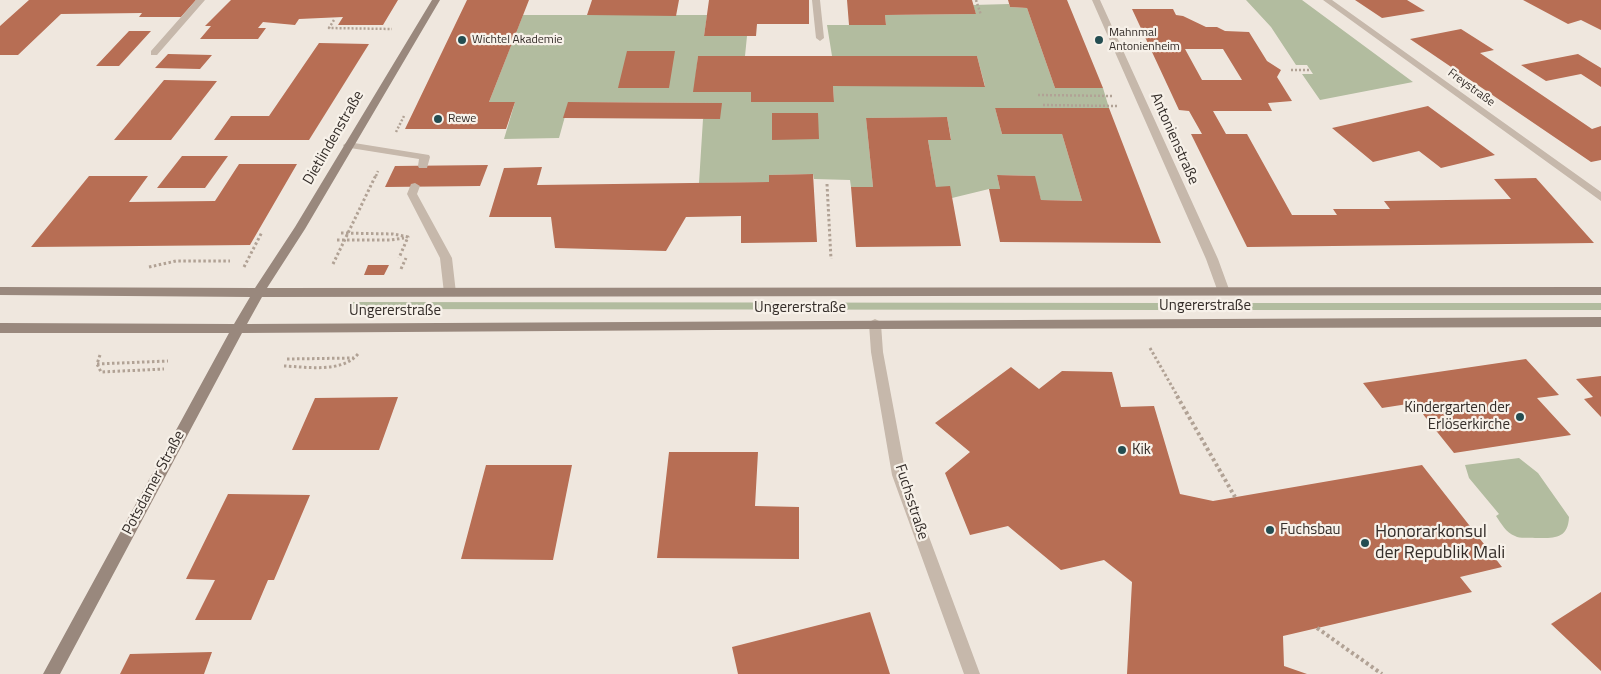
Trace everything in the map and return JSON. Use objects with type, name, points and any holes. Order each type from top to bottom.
[{"type":"main road","name":"Dietlindenstraße","points":[[259,292],[436,0]]},
{"type":"main road","name":"Ungererstraße","points":[[0,291],[1601,291]]},
{"type":"main road","name":"Potsdamer Straße","points":[[51,674],[259,292]]},
{"type":"main road","name":"Ungererstraße","points":[[0,328],[1601,322]]},
{"type":"street","points":[[154,53],[201,0]]},
{"type":"street","points":[[816,0],[820,38]]},
{"type":"street","name":"Antonienstraße","points":[[1096,0],[1224,292]]},
{"type":"street","name":"Freystraße","points":[[1327,0],[1601,197]]},
{"type":"street","points":[[348,145],[425,157],[423,166]]},
{"type":"street","points":[[414,186],[412,194],[446,258],[450,292]]},
{"type":"street","name":"Fuchsstraße","points":[[875,324],[877,352],[899,474],[972,674]]},
{"type":"path","points":[[976,0],[981,15]]},
{"type":"path","points":[[334,20],[329,28],[418,29]]},
{"type":"path","points":[[1291,70],[1310,70]]},
{"type":"path","points":[[1038,95],[1141,101]]},
{"type":"path","points":[[1043,105],[1141,101]]},
{"type":"path","points":[[333,264],[404,116]]},
{"type":"path","points":[[827,184],[831,258]]},
{"type":"path","points":[[239,275],[262,232]]},
{"type":"path","points":[[340,233],[393,234],[408,237]]},
{"type":"path","points":[[337,240],[391,240],[408,237]]},
{"type":"path","points":[[399,258],[408,237]]},
{"type":"path","points":[[144,270],[176,261],[230,261]]},
{"type":"path","points":[[1150,347],[1235,497]]},
{"type":"path","points":[[100,355],[97,364],[101,372],[164,369]]},
{"type":"path","points":[[284,366],[345,366],[358,356],[287,359]]},
{"type":"path","points":[[97,364],[168,361]]},
{"type":"path","points":[[1317,628],[1382,674]]},
{"type":"green space","points":[[1246,0],[1302,0],[1413,82],[1320,100],[1302,74],[1313,74],[1307,65],[1296,65],[1271,27]]},
{"type":"green space","points":[[1009,4],[1010,7],[1027,8],[1055,88],[1103,88],[1109,108],[995,108],[1002,134],[1062,134],[1082,201],[1041,200],[1034,176],[997,175],[1000,189],[989,189],[952,198],[949,187],[936,187],[928,140],[951,139],[947,117],[866,118],[873,187],[851,187],[850,180],[814,179],[813,174],[769,175],[769,182],[699,183],[703,119],[721,103],[569,102],[559,138],[504,139],[515,102],[489,102],[523,15],[707,15],[704,36],[747,36],[745,56],[698,56],[694,92],[751,92],[751,102],[834,102],[833,86],[985,86],[977,56],[832,56],[827,25],[886,25],[885,15],[976,14],[973,5]]},
{"type":"green space","points":[[351,302],[1161,303],[1158,310],[348,309]]},
{"type":"green space","points":[[1187,303],[1601,303],[1601,310],[1184,310]]},
{"type":"green space","points":[[1519,458],[1538,473],[1569,517],[1568,525],[1563,534],[1548,538],[1522,538],[1509,533],[1496,516],[1499,514],[1469,478],[1465,465]]},
{"type":"building","points":[[29,0],[196,0],[181,17],[139,17],[142,13],[61,14],[18,55],[0,55],[0,26]]},
{"type":"building","points":[[231,0],[398,0],[383,25],[338,25],[343,17],[299,19],[295,25],[263,22],[258,28],[266,28],[258,39],[200,39],[211,26],[205,26]]},
{"type":"building","points":[[467,0],[529,0],[489,102],[515,102],[506,129],[405,129]]},
{"type":"building","points":[[592,0],[679,0],[676,16],[587,15]]},
{"type":"building","points":[[709,0],[809,0],[809,24],[757,24],[756,36],[704,36]]},
{"type":"building","points":[[847,0],[972,0],[976,14],[885,15],[886,25],[849,25]]},
{"type":"building","points":[[1008,0],[1067,0],[1103,88],[1055,88],[1027,8],[1010,7]]},
{"type":"building","points":[[1355,0],[1407,0],[1425,11],[1382,18]]},
{"type":"building","points":[[1523,0],[1601,0],[1601,30],[1581,20],[1568,24]]},
{"type":"building","points":[[1132,9],[1173,9],[1176,15],[1183,16],[1206,27],[1217,27],[1225,31],[1249,32],[1267,61],[1281,70],[1277,77],[1292,101],[1268,103],[1272,111],[1213,111],[1226,134],[1247,134],[1292,215],[1337,215],[1333,209],[1390,209],[1384,201],[1511,199],[1494,179],[1536,178],[1594,243],[1247,247],[1191,134],[1202,134],[1189,111],[1179,110]],"holes":[[[1185,49],[1223,49],[1242,80],[1202,80]]]},
{"type":"building","points":[[1461,29],[1494,50],[1480,53],[1592,129],[1601,126],[1601,160],[1591,162],[1410,39]]},
{"type":"building","points":[[129,31],[151,31],[119,66],[96,66]]},
{"type":"building","points":[[319,43],[369,44],[309,140],[214,140],[231,116],[269,116]]},
{"type":"building","points":[[627,51],[675,51],[669,88],[618,88]]},
{"type":"building","points":[[168,54],[212,55],[200,69],[155,68]]},
{"type":"building","points":[[1578,54],[1601,68],[1601,87],[1581,74],[1546,81],[1521,65]]},
{"type":"building","points":[[698,56],[977,56],[985,87],[833,86],[834,102],[751,102],[751,92],[693,92]]},
{"type":"building","points":[[164,80],[217,81],[171,140],[114,140]]},
{"type":"building","points":[[568,102],[722,103],[720,119],[563,118]]},
{"type":"building","points":[[1428,106],[1495,155],[1441,168],[1419,151],[1373,162],[1332,128]]},
{"type":"building","points":[[995,108],[1109,108],[1161,243],[1000,242],[989,189],[1000,189],[997,175],[1035,176],[1041,200],[1082,201],[1062,134],[1002,134]]},
{"type":"building","points":[[772,113],[818,113],[819,139],[772,140]]},
{"type":"building","points":[[947,117],[951,140],[928,140],[936,187],[950,186],[961,246],[856,247],[851,187],[873,187],[866,118]]},
{"type":"building","points":[[182,156],[228,156],[205,188],[157,188]]},
{"type":"building","points":[[239,164],[297,164],[250,245],[31,247],[89,176],[148,176],[129,202],[215,201]]},
{"type":"building","points":[[488,165],[480,186],[385,187],[395,166]]},
{"type":"building","points":[[542,167],[537,185],[769,182],[769,175],[813,174],[817,242],[741,243],[741,216],[686,217],[666,251],[555,248],[551,217],[489,217],[504,168]]},
{"type":"building","points":[[368,265],[389,265],[384,275],[364,275]]},
{"type":"building","points":[[1526,359],[1559,395],[1537,398],[1571,435],[1454,453],[1414,403],[1382,408],[1363,383]]},
{"type":"building","name":"Fuchsbau","points":[[1011,367],[1039,389],[1062,371],[1112,372],[1121,407],[1154,406],[1180,494],[1213,501],[1422,465],[1502,567],[1460,577],[1472,592],[1283,636],[1284,666],[1307,674],[1127,674],[1132,582],[1104,560],[1061,570],[1008,526],[970,535],[945,473],[970,452],[935,423]]},
{"type":"building","points":[[1601,376],[1601,417],[1584,399],[1593,397],[1576,379]]},
{"type":"building","points":[[398,397],[379,450],[292,450],[315,398]]},
{"type":"building","points":[[669,452],[758,452],[755,506],[799,507],[799,559],[657,558]]},
{"type":"building","points":[[486,465],[572,465],[553,560],[461,559]]},
{"type":"building","points":[[228,494],[310,495],[274,580],[268,580],[251,620],[195,620],[215,580],[186,579]]},
{"type":"building","points":[[1601,592],[1601,671],[1551,624]]},
{"type":"building","points":[[870,612],[890,674],[738,674],[732,647]]},
{"type":"building","points":[[212,652],[204,674],[120,674],[130,654]]},
{"type":"place","name":"Wichtel Akademie","points":[[462,40]]},
{"type":"place","name":"Mahnmal Antonienheim","points":[[1099,40]]},
{"type":"place","name":"Rewe","points":[[438,119]]},
{"type":"place","name":"Kindergarten der Erlöserkirche","points":[[1520,417]]},
{"type":"place","name":"Kik","points":[[1122,450]]},
{"type":"place","name":"Fuchsbau","points":[[1270,530]]},
{"type":"place","name":"Honorarkonsul der Republik Mali","points":[[1365,543]]}]
